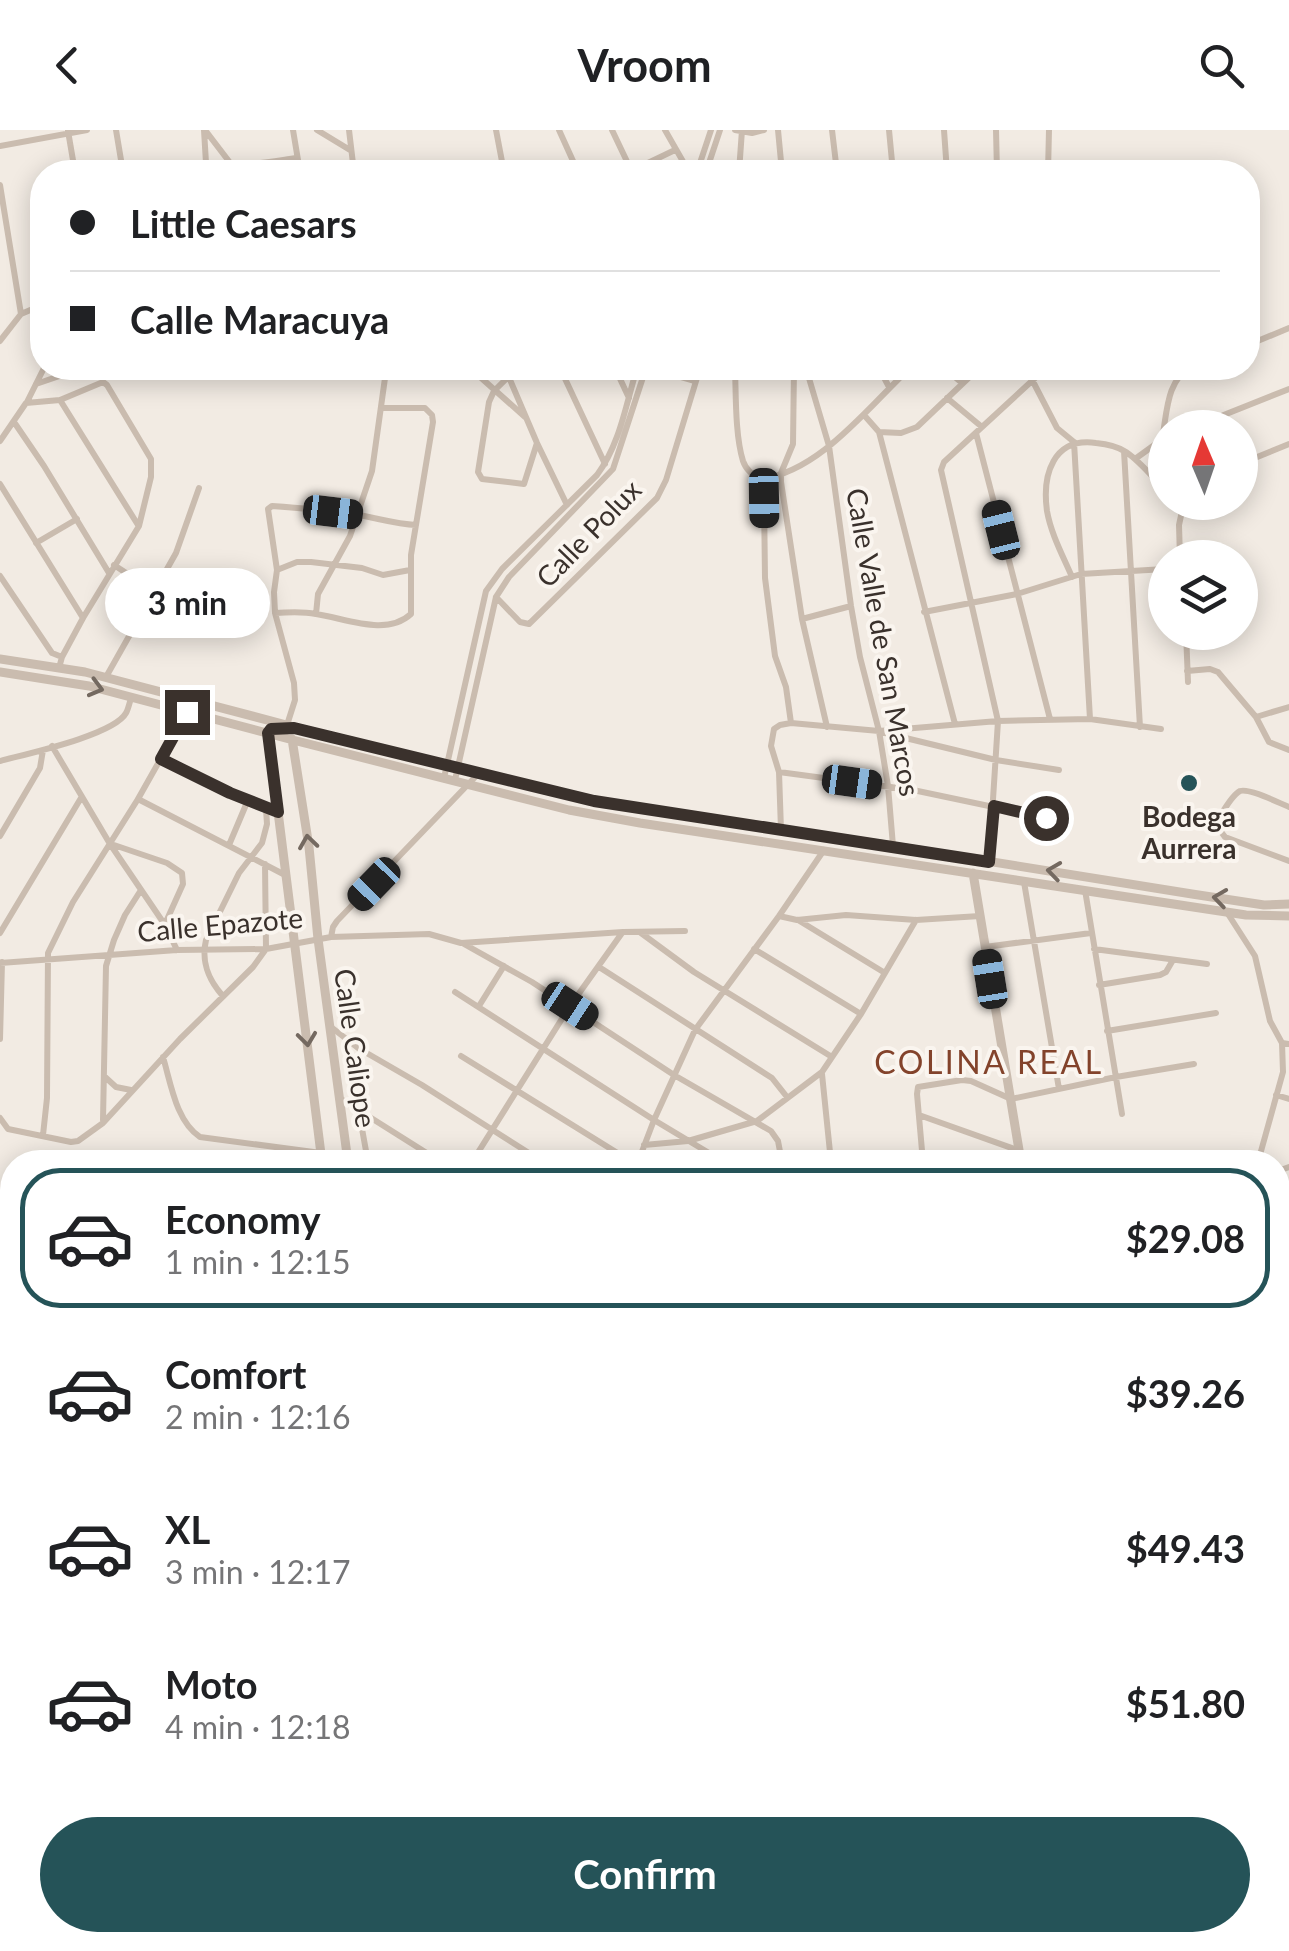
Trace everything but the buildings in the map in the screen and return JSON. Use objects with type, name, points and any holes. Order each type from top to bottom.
[{"type":"street","points":[[0,146],[87,130]]},
{"type":"street","points":[[116,130],[121,160]]},
{"type":"street","points":[[205,130],[206,160]]},
{"type":"street","points":[[205,130],[228,160]]},
{"type":"street","points":[[279,160],[298,158],[293,130]]},
{"type":"street","points":[[317,130],[351,150]]},
{"type":"street","points":[[349,130],[352,160]]},
{"type":"street","points":[[496,130],[502,160]]},
{"type":"street","points":[[559,130],[573,160]]},
{"type":"street","points":[[612,130],[626,160]]},
{"type":"street","points":[[666,130],[681,160]]},
{"type":"street","points":[[701,160],[712,130]]},
{"type":"street","points":[[710,160],[720,130]]},
{"type":"street","points":[[739,160],[739,131],[752,134],[764,130]]},
{"type":"street","points":[[778,130],[781,160]]},
{"type":"street","points":[[832,130],[836,160]]},
{"type":"street","points":[[889,130],[892,160]]},
{"type":"street","points":[[944,130],[946,160]]},
{"type":"street","points":[[996,130],[997,160]]},
{"type":"street","points":[[1048,160],[1049,130]]},
{"type":"street","points":[[68,132],[72,160]]},
{"type":"street","points":[[655,160],[675,150]]},
{"type":"street","points":[[0,185],[20,314]]},
{"type":"street","points":[[0,341],[20,314],[30,309]]},
{"type":"street","points":[[1260,340],[1289,328]]},
{"type":"street","points":[[0,441],[38,380]]},
{"type":"street","points":[[36,384],[48,380]]},
{"type":"street","points":[[316,614],[318,594],[350,536],[372,471],[385,380]]},
{"type":"street","points":[[483,380],[525,417]]},
{"type":"street","points":[[505,380],[489,402],[478,472],[482,478],[524,484],[537,444]]},
{"type":"street","points":[[511,380],[567,505]]},
{"type":"street","points":[[566,380],[605,464]]},
{"type":"street","points":[[621,380],[634,408]]},
{"type":"street","points":[[450,779],[482,601],[502,569],[597,476],[616,438],[633,380]]},
{"type":"street","points":[[452,766],[496,597],[509,577],[613,469],[644,380]]},
{"type":"street","points":[[737,380],[743,461],[760,479],[764,498],[766,578],[776,656],[791,723]]},
{"type":"street","points":[[794,380],[793,444],[781,473],[783,502],[802,619],[827,727]]},
{"type":"street","name":"Calle Valle de San Marcos","points":[[810,380],[829,446],[860,658],[888,786],[893,846]]},
{"type":"street","points":[[886,380],[890,387]]},
{"type":"street","points":[[760,479],[798,467],[829,446],[897,380]]},
{"type":"street","points":[[958,380],[962,384]]},
{"type":"street","points":[[879,432],[912,430],[966,380]]},
{"type":"street","points":[[989,862],[998,721],[940,470],[1031,380]]},
{"type":"street","points":[[1033,380],[1057,428],[1074,442],[1102,443],[1124,451],[1148,472]]},
{"type":"street","points":[[1169,410],[1176,380]]},
{"type":"street","name":"Calle Polux","points":[[496,597],[520,622],[529,624],[657,498],[696,381]]},
{"type":"street","points":[[26,403],[60,400],[102,382],[151,460],[139,526],[82,618],[60,662]]},
{"type":"street","points":[[1236,410],[1289,389]]},
{"type":"street","points":[[947,398],[979,430],[1050,718]]},
{"type":"street","points":[[60,400],[139,526]]},
{"type":"street","points":[[275,613],[316,614],[370,624],[384,624],[411,614],[410,570],[434,422],[425,408],[381,408]]},
{"type":"street","points":[[864,415],[879,432],[955,724]]},
{"type":"street","points":[[14,422],[109,573]]},
{"type":"street","points":[[1074,442],[1090,718]]},
{"type":"street","points":[[1072,577],[1052,529],[1046,498],[1054,461],[1074,442]]},
{"type":"street","points":[[1258,457],[1289,444]]},
{"type":"street","points":[[1135,459],[1148,449]]},
{"type":"street","points":[[1124,451],[1140,727]]},
{"type":"street","points":[[0,484],[82,618]]},
{"type":"street","points":[[106,678],[156,592],[185,532],[198,488]]},
{"type":"street","points":[[293,740],[287,726],[294,683],[275,613],[277,570],[268,508],[356,514],[416,525]]},
{"type":"street","points":[[36,543],[77,519]]},
{"type":"street","points":[[277,570],[298,562],[362,568],[383,575],[410,570]]},
{"type":"street","points":[[114,564],[156,592]]},
{"type":"street","points":[[502,569],[509,577]]},
{"type":"street","points":[[924,612],[1018,594],[1081,574],[1148,570]]},
{"type":"street","points":[[0,576],[60,662]]},
{"type":"street","points":[[802,619],[851,606]]},
{"type":"street","points":[[1187,650],[1188,682]]},
{"type":"street","points":[[0,659],[60,662],[287,726],[634,808],[1150,888],[1289,904]]},
{"type":"street","points":[[1188,671],[1218,672],[1256,717],[1269,742],[1289,750]]},
{"type":"street","points":[[0,672],[71,682],[570,810],[1144,900],[1260,917],[1289,916]]},
{"type":"street","points":[[0,761],[98,732],[119,721],[127,712],[130,698]]},
{"type":"street","points":[[1256,717],[1289,707]]},
{"type":"street","points":[[43,1135],[47,1098],[47,960],[51,944],[187,712]]},
{"type":"street","points":[[879,731],[1050,718],[1090,718],[1162,729]]},
{"type":"street","points":[[226,721],[228,726],[263,736],[270,748]]},
{"type":"street","points":[[781,830],[779,772],[771,746],[774,730],[780,725],[879,731],[996,760],[1059,770]]},
{"type":"street","points":[[268,733],[287,726]]},
{"type":"street","name":"Calle Caliope","points":[[268,733],[320,1150]]},
{"type":"street","name":"Calle Caliope","points":[[293,740],[346,1150]]},
{"type":"street","points":[[52,746],[177,950]]},
{"type":"street","points":[[0,836],[40,768],[43,750]]},
{"type":"street","points":[[161,759],[278,812]]},
{"type":"street","points":[[779,772],[888,786],[1046,818]]},
{"type":"street","points":[[331,937],[337,921],[479,773]]},
{"type":"street","points":[[1288,858],[1225,837],[1218,823],[1242,791],[1289,807]]},
{"type":"street","points":[[0,933],[81,798]]},
{"type":"street","points":[[138,799],[287,876]]},
{"type":"street","points":[[229,845],[248,800]]},
{"type":"street","points":[[222,996],[210,981],[204,949],[226,898],[262,843],[267,824],[263,807]]},
{"type":"street","points":[[110,844],[166,862],[182,874],[183,884],[165,925]]},
{"type":"street","points":[[890,860],[893,846]]},
{"type":"street","points":[[641,1150],[695,1030],[824,850]]},
{"type":"street","points":[[0,1118],[8,1130],[64,1141],[78,1141],[102,1123],[266,949],[265,864]]},
{"type":"street","points":[[974,873],[1020,1150]]},
{"type":"street","points":[[1024,881],[1059,1089]]},
{"type":"street","points":[[1144,900],[1150,888]]},
{"type":"street","points":[[102,1123],[109,956],[125,916],[141,890]]},
{"type":"street","points":[[1089,891],[1091,933],[1122,1114]]},
{"type":"street","points":[[1227,912],[1255,956],[1270,1021],[1286,1044],[1283,1072],[1261,1150]]},
{"type":"street","points":[[779,916],[797,920],[846,915],[916,920],[980,916]]},
{"type":"street","points":[[797,920],[885,973]]},
{"type":"street","points":[[644,1145],[688,1140],[757,1121],[822,1072],[916,920]]},
{"type":"street","name":"Calle Epazote","points":[[1,963],[177,950],[266,949],[331,937],[429,934],[461,942],[685,931]]},
{"type":"street","points":[[480,1150],[543,1047],[623,932]]},
{"type":"street","points":[[640,932],[679,962],[832,1058]]},
{"type":"street","points":[[985,947],[1091,933]]},
{"type":"street","points":[[461,942],[757,1121],[778,1141],[780,1150]]},
{"type":"street","points":[[245,948],[253,967]]},
{"type":"street","points":[[1094,949],[1207,964]]},
{"type":"street","points":[[754,950],[861,1014]]},
{"type":"street","points":[[1099,985],[1160,975],[1172,960]]},
{"type":"street","points":[[0,1040],[1,963]]},
{"type":"street","points":[[479,1006],[504,966]]},
{"type":"street","points":[[599,966],[772,1078],[787,1097]]},
{"type":"street","points":[[455,992],[704,1150]]},
{"type":"street","points":[[1107,1030],[1216,1013]]},
{"type":"street","points":[[331,1027],[358,1048],[524,1150]]},
{"type":"street","points":[[462,1056],[615,1150]]},
{"type":"street","points":[[163,1058],[191,1132],[200,1138],[273,1150]]},
{"type":"street","points":[[923,1150],[918,1087],[971,1081],[1010,1099],[1194,1064]]},
{"type":"street","points":[[822,1072],[830,1150]]},
{"type":"street","points":[[104,1076],[116,1087],[131,1090]]},
{"type":"street","points":[[1276,1095],[1289,1099]]},
{"type":"street","points":[[340,1099],[423,1150]]},
{"type":"street","points":[[359,1110],[366,1150]]},
{"type":"street","points":[[919,1115],[1017,1150]]},
{"type":"place","name":"Bodega Aurrera","points":[[1189,783]]},
{"type":"district","name":"COLINA REAL","points":[[989,1061]]},
{"type":"route","points":[[187,712],[161,759],[278,812],[268,733],[282,726],[634,808],[989,862],[994,806],[1046,818]]}]
